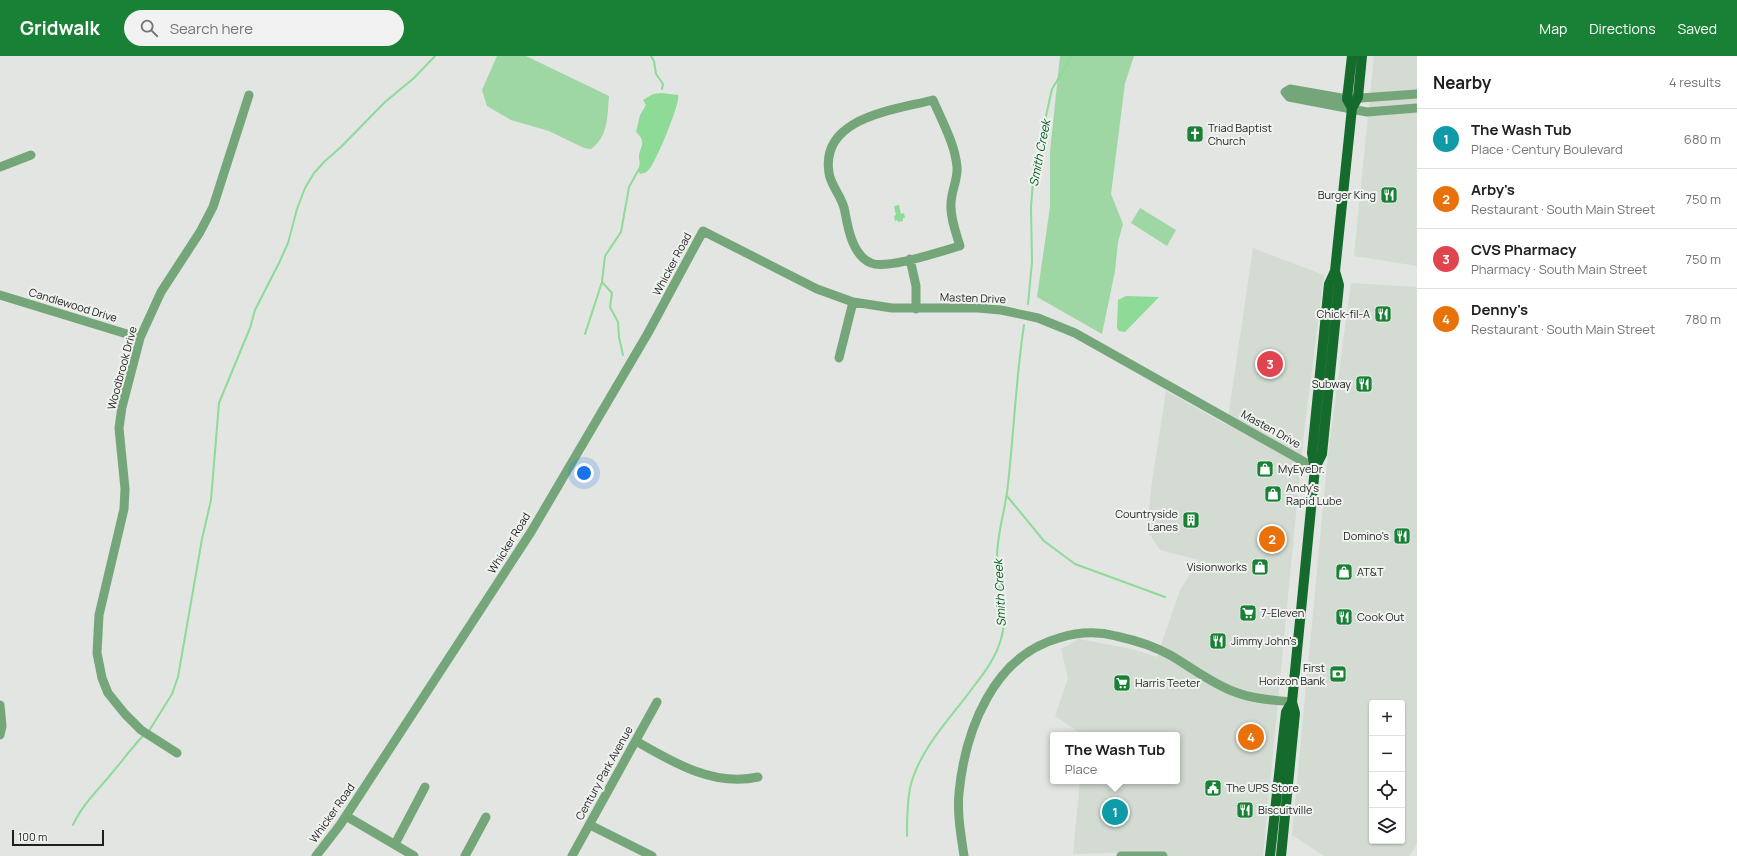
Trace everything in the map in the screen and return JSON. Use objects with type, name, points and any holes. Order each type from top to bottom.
[{"type":"main road","points":[[1352,56],[1348,99],[1352,108]]},
{"type":"main road","points":[[1281,856],[1295,713],[1292,702],[1315,468],[1322,454],[1339,285],[1335,270],[1352,108],[1358,98],[1362,56]]},
{"type":"main road","points":[[1270,856],[1286,712],[1292,702]]},
{"type":"street","points":[[1417,94],[1348,99],[1290,89],[1284,92],[1289,97],[1373,112],[1417,108]]},
{"type":"street","name":"Woodbrook Drive","points":[[177,754],[141,730],[108,693],[102,678],[97,653],[98,615],[124,509],[125,489],[119,428],[122,407],[140,338],[160,292],[200,232],[213,207],[249,95]]},
{"type":"street","points":[[933,100],[952,146],[957,165],[957,179],[951,204],[951,212],[960,246],[910,259],[878,265],[871,263],[857,251],[849,230],[841,199],[831,182],[828,164],[829,156],[833,144],[840,134],[853,124],[874,115],[933,100]]},
{"type":"street","points":[[0,167],[31,155]]},
{"type":"street","name":"Masten Drive","points":[[703,231],[811,286],[853,302],[879,307],[916,309],[990,308],[1025,314],[1051,322],[1075,333],[1315,468]]},
{"type":"street","name":"Whicker Road","points":[[316,856],[346,816],[531,532],[648,333],[703,231]]},
{"type":"street","points":[[910,259],[916,286],[916,309]]},
{"type":"street","name":"Candlewood Drive","points":[[0,295],[140,338]]},
{"type":"street","points":[[839,358],[853,302]]},
{"type":"street","points":[[964,856],[958,801],[960,784],[972,730],[985,702],[1004,673],[1018,659],[1040,645],[1056,639],[1078,634],[1098,633],[1116,636],[1162,651],[1234,692],[1261,699],[1292,702]]},
{"type":"street","name":"Century Park Avenue","points":[[572,856],[657,702]]},
{"type":"street","points":[[0,705],[2,726],[0,735]]},
{"type":"street","points":[[636,741],[673,762],[699,773],[741,780],[758,777]]},
{"type":"street","points":[[395,844],[425,787]]},
{"type":"street","points":[[346,816],[414,856]]},
{"type":"street","points":[[465,856],[486,817]]},
{"type":"street","points":[[590,824],[652,856]]},
{"type":"street","points":[[1121,856],[1163,856]]},
{"type":"shaded area","points":[[497,56],[526,56],[609,96],[606,125],[597,144],[591,149],[584,148],[549,131],[511,120],[487,106],[482,90]]},
{"type":"shaded area","points":[[1060,56],[1134,56],[1125,83],[1111,194],[1123,224],[1118,242],[1115,271],[1102,334],[1037,297],[1050,207],[1050,152]]},
{"type":"shaded area","points":[[1374,56],[1417,56],[1417,266],[1354,256]]},
{"type":"shaded area","points":[[662,93],[678,95],[676,108],[653,163],[645,173],[640,174],[638,170],[640,164],[639,154],[642,139],[636,132],[640,115],[646,105],[643,100],[653,94]]},
{"type":"shaded area","points":[[899,205],[901,214],[904,213],[905,218],[903,218],[903,221],[898,222],[897,220],[895,221],[894,216],[896,215],[894,206]]},
{"type":"shaded area","points":[[1140,208],[1176,230],[1167,246],[1131,223]]},
{"type":"shaded area","points":[[1253,248],[1324,275],[1303,441],[1263,856],[1146,856],[1146,852],[1073,854],[1080,784],[1180,784],[1180,732],[1079,732],[1055,716],[1068,678],[1061,649],[1079,639],[1132,649],[1157,657],[1180,590],[1199,560],[1160,550],[1147,530],[1151,489],[1166,391],[1227,425]]},
{"type":"shaded area","points":[[1351,283],[1417,287],[1417,844],[1409,856],[1324,856],[1292,835],[1328,454]]},
{"type":"shaded area","points":[[1126,296],[1159,297],[1125,332],[1119,331],[1117,328],[1118,300]]},
{"type":"waterway","points":[[149,731],[172,694],[178,677],[202,539],[211,500],[219,403],[250,328],[255,310],[288,243],[297,209],[305,188],[314,173],[325,161],[341,147],[385,102],[414,78],[435,56]]},
{"type":"waterway","points":[[651,56],[654,61],[656,74],[663,84],[662,89]]},
{"type":"waterway","name":"Smith Creek","points":[[1028,304],[1032,262],[1031,207],[1033,181],[1043,146],[1046,116],[1052,89],[1072,56]]},
{"type":"waterway","points":[[623,355],[619,337],[618,322],[610,307],[612,293],[602,282],[605,256],[621,232],[629,187],[639,169]]},
{"type":"waterway","points":[[585,334],[602,282]]},
{"type":"waterway","name":"Smith Creek","points":[[907,836],[910,788],[914,774],[928,747],[986,670],[1001,639],[1004,620],[997,551],[1007,493],[1024,325]]},
{"type":"waterway","points":[[1007,496],[1044,541],[1075,564],[1165,597]]},
{"type":"waterway","points":[[73,825],[86,804],[144,735]]},
{"type":"place","name":"Triad Baptist Church","points":[[1195,134]]},
{"type":"place","name":"Burger King","points":[[1389,195]]},
{"type":"place","name":"Chick-fil-A","points":[[1383,314]]},
{"type":"place","name":"CVS Pharmacy","points":[[1270,364]]},
{"type":"place","name":"Subway","points":[[1364,384]]},
{"type":"place","name":"MyEyeDr.","points":[[1265,469]]},
{"type":"place","name":"Andy's Rapid Lube","points":[[1273,494]]},
{"type":"place","name":"Countryside Lanes","points":[[1191,520]]},
{"type":"place","name":"Domino's","points":[[1402,536]]},
{"type":"place","name":"Arby's","points":[[1272,539]]},
{"type":"place","name":"Visionworks","points":[[1260,567]]},
{"type":"place","name":"AT&T","points":[[1344,572]]},
{"type":"place","name":"7-Eleven","points":[[1248,613]]},
{"type":"place","name":"Cook Out","points":[[1344,617]]},
{"type":"place","name":"Jimmy John's","points":[[1218,641]]},
{"type":"place","name":"First Horizon Bank","points":[[1338,674]]},
{"type":"place","name":"Harris Teeter","points":[[1122,683]]},
{"type":"place","name":"Denny's","points":[[1251,737]]},
{"type":"place","name":"The UPS Store","points":[[1213,788]]},
{"type":"place","name":"Biscuitville","points":[[1245,810]]},
{"type":"place","name":"The Wash Tub","points":[[1115,812]]}]
